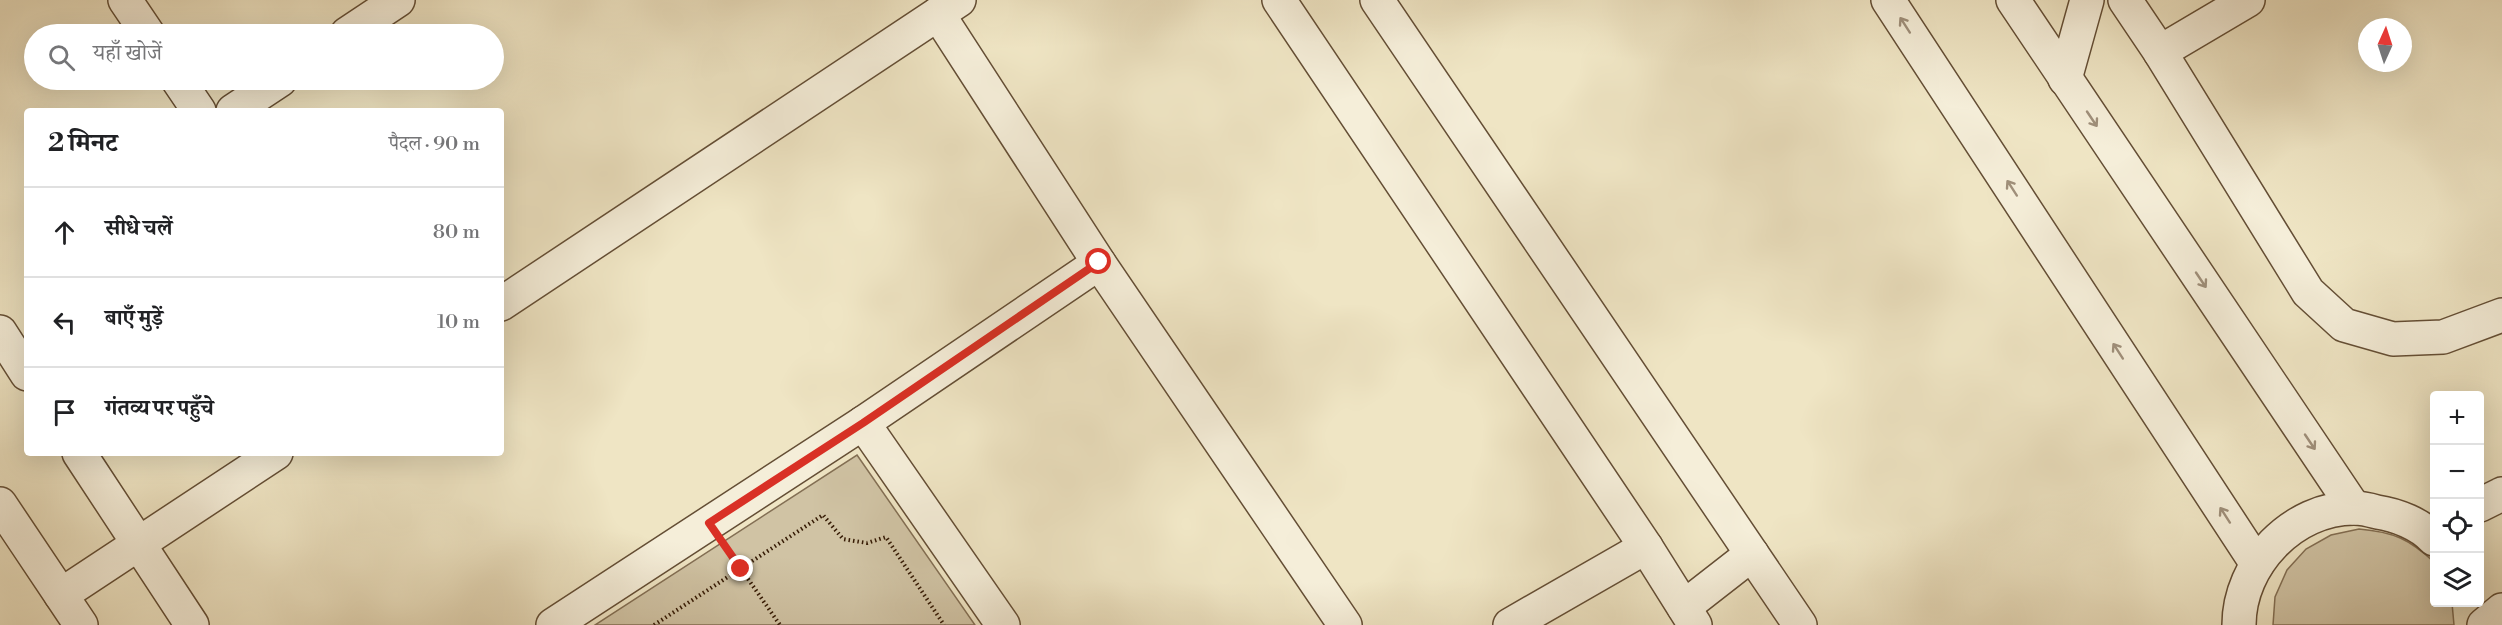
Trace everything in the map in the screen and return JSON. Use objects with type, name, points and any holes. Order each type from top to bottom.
[{"type":"street","points":[[125,0],[141,24]]},
{"type":"street","points":[[362,24],[398,0]]},
{"type":"street","points":[[1279,0],[1690,616],[1752,554]]},
{"type":"street","points":[[1377,0],[1800,625]]},
{"type":"street","points":[[1888,0],[2257,564]]},
{"type":"street","points":[[2013,0],[2354,508]]},
{"type":"street","points":[[2065,78],[2087,0]]},
{"type":"street","points":[[2125,0],[2160,52],[2308,292],[2344,325],[2393,339],[2444,337],[2502,315]]},
{"type":"street","points":[[2160,52],[2248,0]]},
{"type":"street","points":[[504,302],[949,7],[1099,262],[1345,625]]},
{"type":"street","points":[[184,90],[196,108]]},
{"type":"street","points":[[238,108],[265,90]]},
{"type":"street","points":[[553,625],[863,423],[1099,262]]},
{"type":"street","points":[[0,333],[24,369]]},
{"type":"street","points":[[863,423],[1003,625]]},
{"type":"street","points":[[81,456],[192,625]]},
{"type":"street","points":[[61,596],[271,456]]},
{"type":"street","points":[[2484,503],[2502,494]]},
{"type":"street","points":[[0,504],[81,625]]},
{"type":"street","points":[[2240,625],[2245,588],[2257,564],[2275,541],[2299,524],[2326,512],[2354,508],[2393,514],[2430,532]]},
{"type":"street","points":[[1510,625],[1646,547]]},
{"type":"street","points":[[2472,607],[2474,625]]},
{"type":"street","points":[[2484,625],[2502,609]]},
{"type":"path","points":[[654,625],[823,515],[843,539],[867,543],[886,537],[944,625]]},
{"type":"path","points":[[709,523],[780,625]]},
{"type":"shaded area","points":[[857,455],[975,625],[595,625]]},
{"type":"shaded area","points":[[2359,529],[2382,532],[2409,542],[2430,559],[2430,607],[2452,607],[2454,625],[2273,625],[2275,597],[2287,570],[2306,549],[2331,535]]},
{"type":"route","points":[[741,569],[709,523],[863,423],[1099,262]]}]
